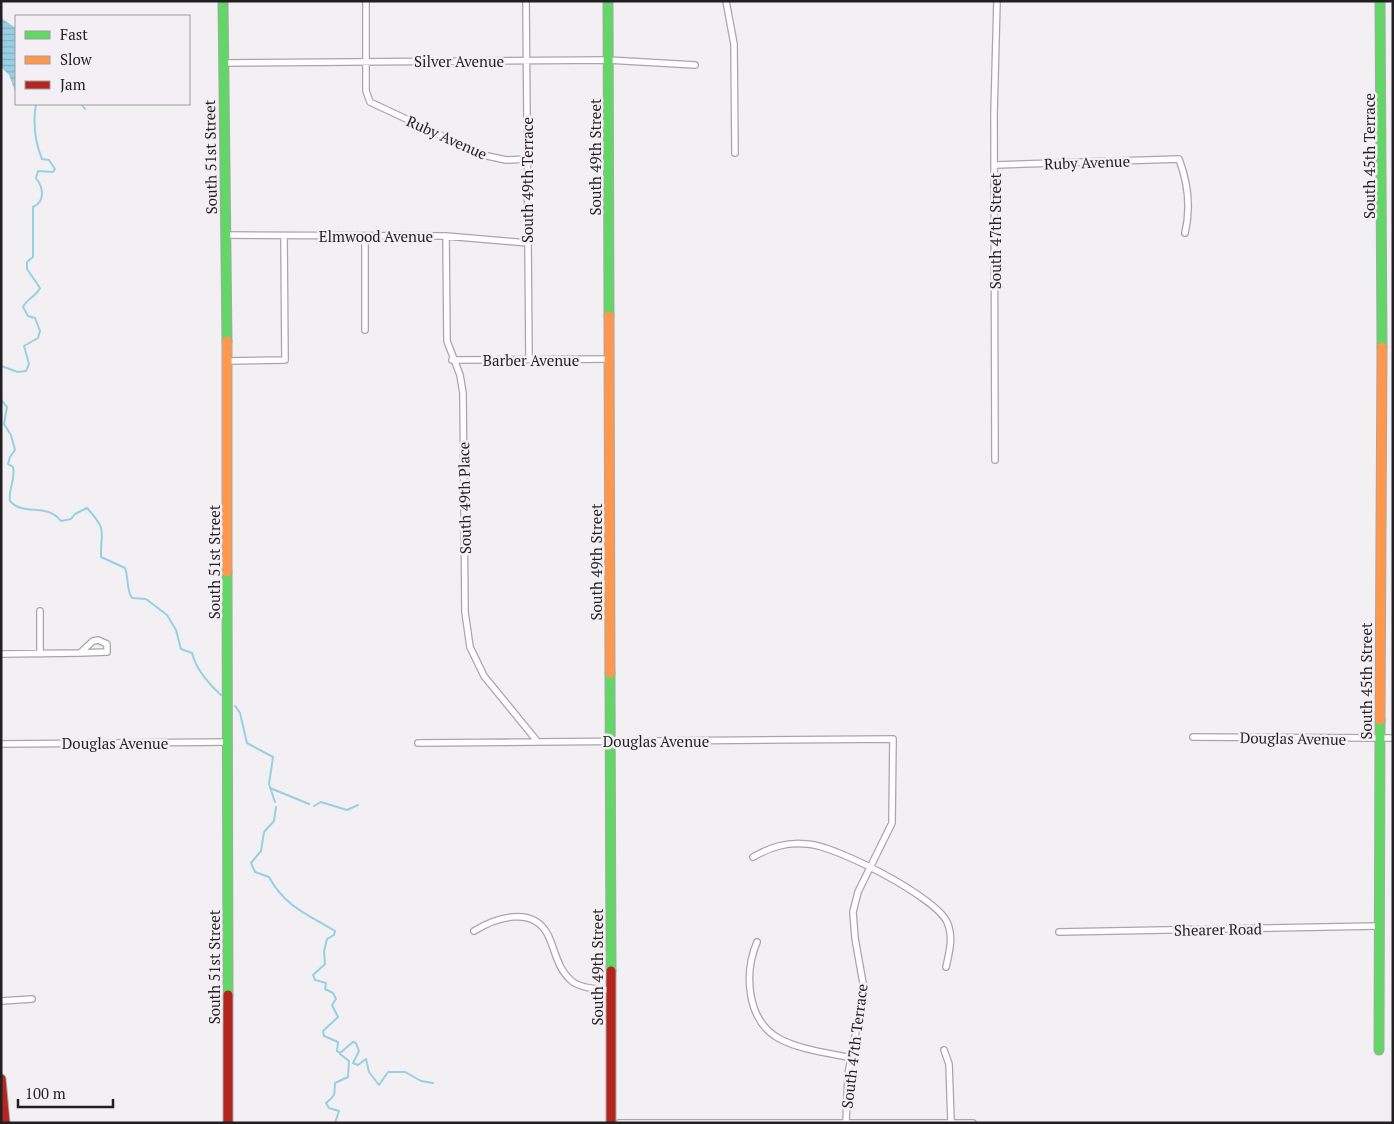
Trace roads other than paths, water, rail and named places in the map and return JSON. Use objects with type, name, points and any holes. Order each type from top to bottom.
[{"type":"street","name":"South 51st Street","points":[[223,1],[224,235],[227,360],[228,1123]]},
{"type":"street","points":[[366,1],[366,62]]},
{"type":"street","name":"South 49th Terrace","points":[[526,1],[528,360]]},
{"type":"street","name":"South 49th Street","points":[[608,1],[610,1123]]},
{"type":"street","points":[[726,1],[734,44],[735,153]]},
{"type":"street","name":"South 47th Street","points":[[995,460],[994,165],[997,1]]},
{"type":"street","name":"South 45th Terrace","points":[[1380,1],[1382,70],[1382,311]]},
{"type":"street","name":"Silver Avenue","points":[[223,63],[608,60],[695,65]]},
{"type":"street","name":"Ruby Avenue","points":[[366,62],[366,91],[370,102],[483,155],[506,160],[527,158]]},
{"type":"street","name":"Ruby Avenue","points":[[994,165],[1179,160],[1187,182],[1188,221],[1185,233]]},
{"type":"street","name":"Elmwood Avenue","points":[[224,235],[284,237],[446,236],[528,243]]},
{"type":"street","points":[[365,236],[366,330]]},
{"type":"street","name":"South 49th Place","points":[[446,236],[447,341],[452,360],[460,375],[463,392],[465,612],[470,647],[484,676],[536,741]]},
{"type":"street","points":[[227,360],[285,360],[284,237]]},
{"type":"street","name":"South 45th Street","points":[[1379,1050],[1378,926],[1382,311]]},
{"type":"street","name":"Barber Avenue","points":[[452,360],[609,359]]},
{"type":"street","points":[[40,611],[40,654]]},
{"type":"street","points":[[1,654],[80,654]]},
{"type":"street","name":"Douglas Avenue","points":[[1194,737],[1393,738]]},
{"type":"street","name":"Douglas Avenue","points":[[418,744],[536,741],[893,739]]},
{"type":"street","name":"South 47th Terrace","points":[[846,1122],[848,1074],[864,989],[853,912],[858,892],[892,823],[893,739]]},
{"type":"street","name":"Douglas Avenue","points":[[1,744],[228,742]]},
{"type":"street","points":[[753,857],[782,844],[808,844],[836,852],[870,868],[923,898],[947,922],[950,933],[950,947],[946,967]]},
{"type":"street","points":[[474,931],[489,922],[503,918],[520,916],[534,920],[547,934],[560,967],[568,977],[585,987],[610,990]]},
{"type":"street","name":"Shearer Road","points":[[1059,932],[1378,926]]},
{"type":"street","points":[[757,942],[752,954],[749,993],[754,1007],[768,1029],[780,1039],[852,1058]]},
{"type":"street","points":[[1,1002],[32,999]]},
{"type":"street","points":[[944,1050],[949,1064],[951,1121]]},
{"type":"street","points":[[1,1079],[5,1123]]},
{"type":"street","points":[[619,1123],[951,1121],[973,1123]]},
{"type":"water","points":[[1,18],[15,27],[15,91],[9,75],[1,67]]},
{"type":"waterway","points":[[1,366],[18,372],[26,371],[29,364],[24,346],[38,338],[40,331],[35,318],[28,316],[23,307],[40,288],[27,269],[27,262],[33,257],[33,207],[42,198],[42,190],[36,178],[38,171],[53,172],[55,169],[49,160],[42,159],[38,146],[35,132],[36,105]]},
{"type":"waterway","points":[[82,105],[85,109]]},
{"type":"waterway","points":[[1,400],[7,407],[4,424],[11,435],[15,450],[8,464],[13,467],[14,472],[10,501],[22,508],[49,512],[61,521],[71,519],[75,514],[87,508],[101,527],[101,557],[125,568],[132,598],[146,599],[167,615],[176,630],[181,649],[192,653],[203,676],[221,695]]},
{"type":"waterway","points":[[235,706],[240,713],[247,743],[273,757],[269,784],[275,802]]},
{"type":"waterway","points":[[270,788],[309,804]]},
{"type":"waterway","points":[[314,806],[321,802],[347,810],[358,805]]},
{"type":"waterway","points":[[276,807],[274,821],[264,832],[261,851],[251,863],[255,872],[269,877],[282,896],[290,903],[335,931],[334,935],[327,939],[324,951],[325,964],[313,975],[315,980],[326,983],[325,989],[333,993],[336,999],[332,1005],[338,1017],[323,1031],[324,1036],[338,1042],[337,1051],[340,1053],[353,1042],[356,1043],[359,1051],[353,1063],[358,1065],[366,1059],[369,1072],[379,1085],[388,1072],[405,1072],[421,1081],[433,1083]]},
{"type":"waterway","points":[[335,1123],[339,1111],[329,1108],[326,1103],[334,1095],[335,1083],[348,1077],[349,1061],[340,1054]]}]
